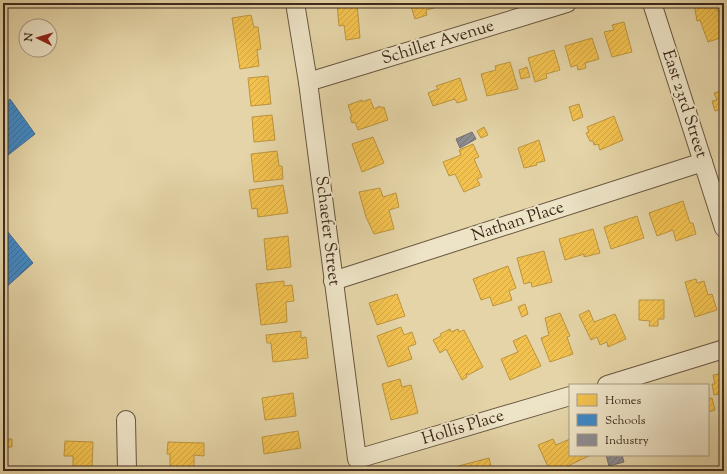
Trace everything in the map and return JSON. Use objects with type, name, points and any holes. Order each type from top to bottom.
[{"type":"street","name":"Schaefer Street","points":[[295,3],[308,82],[357,459]]},
{"type":"street","name":"Schiller Avenue","points":[[308,82],[567,3]]},
{"type":"street","name":"East 23rd Street","points":[[652,3],[724,228]]},
{"type":"street","name":"Nathan Place","points":[[333,281],[703,162]]},
{"type":"street","points":[[610,384],[724,349]]},
{"type":"street","name":"Hollis Place","points":[[357,459],[569,396]]},
{"type":"street","points":[[126,420],[127,471]]},
{"type":"building: Homes","points":[[337,3],[357,3],[360,38],[346,40],[344,25],[339,26]]},
{"type":"building: Homes","points":[[410,3],[432,3],[434,8],[426,10],[427,15],[415,19]]},
{"type":"building: Homes","points":[[694,3],[716,3],[718,12],[724,10],[724,24],[722,25],[723,28],[720,29],[723,37],[708,42],[700,20],[697,21]]},
{"type":"building: Homes","points":[[251,15],[254,27],[258,27],[261,49],[257,50],[259,66],[240,69],[232,18]]},
{"type":"building: Homes","points":[[624,22],[632,52],[612,57],[604,32],[614,30],[612,25]]},
{"type":"building: Homes","points":[[592,38],[599,59],[585,63],[586,68],[578,70],[577,65],[571,67],[565,46]]},
{"type":"building: Homes","points":[[554,50],[560,70],[546,74],[547,78],[535,82],[528,58]]},
{"type":"building: Homes","points":[[510,62],[518,89],[487,96],[481,74],[496,70],[495,66]]},
{"type":"building: Homes","points":[[527,67],[530,77],[521,79],[519,70]]},
{"type":"building: Homes","points":[[268,76],[271,104],[251,106],[248,78]]},
{"type":"building: Homes","points":[[460,78],[467,100],[457,103],[455,99],[433,106],[428,93],[438,89],[436,86]]},
{"type":"building: Homes","points":[[724,90],[724,108],[715,111],[712,101],[717,100],[714,93]]},
{"type":"building: Homes","points":[[370,99],[374,109],[380,106],[381,108],[384,107],[388,120],[358,130],[355,122],[352,123],[350,117],[352,117],[348,105]]},
{"type":"building: Homes","points":[[579,104],[583,117],[573,121],[569,107]]},
{"type":"building: Homes","points":[[272,115],[275,140],[254,142],[252,117]]},
{"type":"building: Homes","points":[[614,116],[623,140],[600,150],[598,144],[594,145],[593,141],[590,141],[586,133],[589,132],[587,127]]},
{"type":"building: Homes","points":[[484,127],[488,135],[481,138],[477,131]]},
{"type":"building: Homes","points":[[373,137],[384,163],[362,172],[352,144]]},
{"type":"building: Homes","points":[[539,140],[545,161],[536,163],[537,165],[524,168],[518,148]]},
{"type":"building: Homes","points":[[473,144],[479,157],[474,159],[482,177],[477,179],[480,185],[464,192],[455,174],[449,176],[443,162],[461,155],[459,150]]},
{"type":"building: Homes","points":[[277,151],[279,166],[282,166],[283,179],[254,182],[251,154]]},
{"type":"building: Homes","points":[[283,185],[288,213],[258,217],[257,208],[252,209],[249,190]]},
{"type":"building: Homes","points":[[380,188],[383,197],[396,193],[399,207],[389,210],[394,229],[374,234],[366,217],[359,192]]},
{"type":"building: Homes","points":[[683,201],[690,223],[693,223],[696,234],[676,241],[673,230],[657,236],[649,213]]},
{"type":"building: Homes","points":[[637,216],[644,238],[611,249],[604,227]]},
{"type":"building: Homes","points":[[593,229],[600,253],[584,257],[584,254],[565,260],[559,239]]},
{"type":"building: Homes","points":[[288,236],[291,267],[267,270],[264,239]]},
{"type":"building: Homes","points":[[544,251],[552,282],[532,287],[531,282],[524,284],[517,258]]},
{"type":"building: Homes","points":[[508,266],[516,288],[509,291],[512,300],[493,306],[490,297],[481,300],[473,279]]},
{"type":"building: Homes","points":[[696,279],[697,283],[704,281],[708,295],[712,294],[717,310],[695,317],[685,282]]},
{"type":"building: Homes","points":[[284,281],[284,286],[292,285],[294,301],[286,302],[287,322],[261,325],[256,284]]},
{"type":"building: Homes","points":[[397,294],[405,316],[377,325],[369,303]]},
{"type":"building: Homes","points":[[639,300],[664,300],[664,319],[658,319],[658,326],[649,326],[650,321],[639,320]]},
{"type":"building: Homes","points":[[525,304],[528,314],[522,317],[518,307]]},
{"type":"building: Homes","points":[[589,310],[594,322],[615,314],[626,339],[608,347],[607,342],[600,345],[597,337],[591,340],[579,315]]},
{"type":"building: Homes","points":[[560,313],[570,336],[567,337],[573,354],[550,362],[541,338],[549,335],[545,318]]},
{"type":"building: Homes","points":[[401,327],[404,335],[412,332],[416,344],[408,347],[412,359],[388,367],[377,336]]},
{"type":"building: Homes","points":[[450,329],[451,332],[458,329],[459,332],[464,330],[483,367],[468,375],[467,373],[467,377],[462,380],[446,349],[440,353],[433,340],[441,336],[440,334]]},
{"type":"building: Homes","points":[[301,331],[301,338],[306,337],[308,358],[273,362],[271,343],[267,343],[266,335]]},
{"type":"building: Homes","points":[[526,335],[541,366],[510,380],[501,359],[518,352],[513,341]]},
{"type":"building: Homes","points":[[724,373],[724,393],[714,395],[712,384],[715,384],[713,375]]},
{"type":"building: Homes","points":[[400,379],[402,387],[411,385],[418,413],[391,420],[382,384]]},
{"type":"building: Homes","points":[[293,393],[296,416],[265,420],[262,398]]},
{"type":"building: Homes","points":[[712,398],[715,410],[709,412],[709,399]]},
{"type":"building: Homes","points":[[3,431],[7,431],[7,439],[12,439],[12,447],[7,447],[7,451],[3,451]]},
{"type":"building: Homes","points":[[298,431],[301,448],[264,454],[262,437]]},
{"type":"building: Homes","points":[[553,439],[556,445],[569,439],[569,456],[589,456],[557,471],[550,471],[538,445]]},
{"type":"building: Homes","points":[[65,441],[93,442],[92,468],[73,468],[73,456],[64,456]]},
{"type":"building: Homes","points":[[168,442],[204,443],[204,456],[194,455],[194,471],[170,471],[170,454],[167,454]]},
{"type":"building: Homes","points":[[489,458],[492,471],[439,471]]},
{"type":"building: Homes","points":[[718,467],[724,468],[724,471],[717,471]]},
{"type":"building: Schools","points":[[10,99],[35,134],[3,159],[3,105]]},
{"type":"building: Schools","points":[[3,226],[33,263],[3,290]]},
{"type":"building: Industry","points":[[472,132],[476,139],[460,148],[456,139]]},
{"type":"building: Industry","points":[[606,456],[622,456],[624,462],[609,466]]}]
